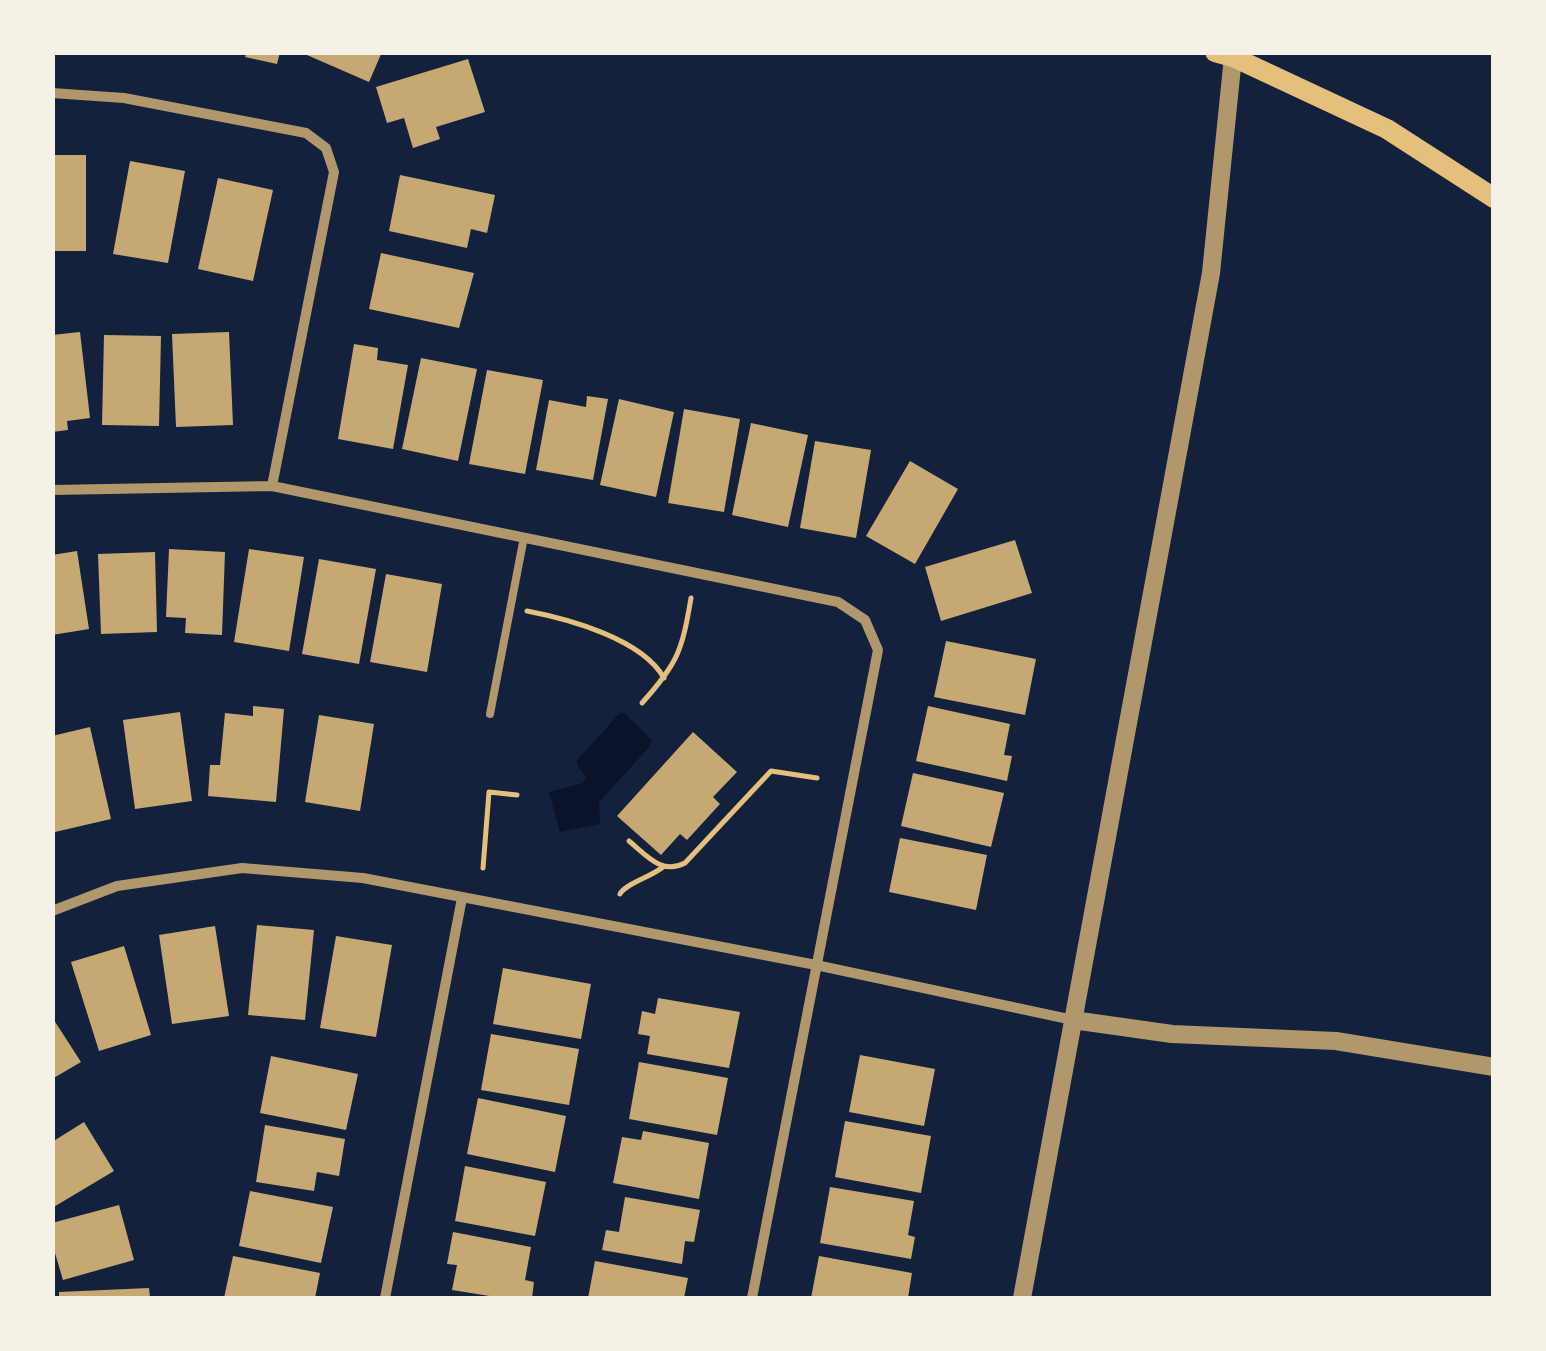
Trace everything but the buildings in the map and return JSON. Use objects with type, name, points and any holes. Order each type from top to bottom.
[{"type":"main road","points":[[1224,54],[1386,129],[1494,198]]},
{"type":"street","points":[[1022,1298],[1211,272],[1224,54]]},
{"type":"street","points":[[52,93],[124,98],[306,133],[326,148],[334,172],[272,486]]},
{"type":"street","points":[[52,490],[272,486],[838,602],[866,620],[878,650],[752,1298]]},
{"type":"street","points":[[52,911],[117,886],[242,868],[363,878],[816,964],[1074,1020],[1172,1034],[1336,1041],[1494,1067]]},
{"type":"street","points":[[385,1298],[462,898]]},
{"type":"lane","points":[[490,714],[524,538]]},
{"type":"path","points":[[642,703],[664,678],[683,646],[691,598]]},
{"type":"path","points":[[510,608],[582,624],[636,650],[664,678]]},
{"type":"path","points":[[629,841],[662,867],[674,868],[685,863],[771,771],[818,778]]},
{"type":"path","points":[[483,868],[488,792],[517,795]]},
{"type":"path","points":[[620,894],[626,886],[649,878],[662,867]]},
{"type":"water","points":[[620,713],[652,740],[651,745],[599,802],[600,824],[560,832],[549,792],[583,783],[586,777],[577,760]]}]
